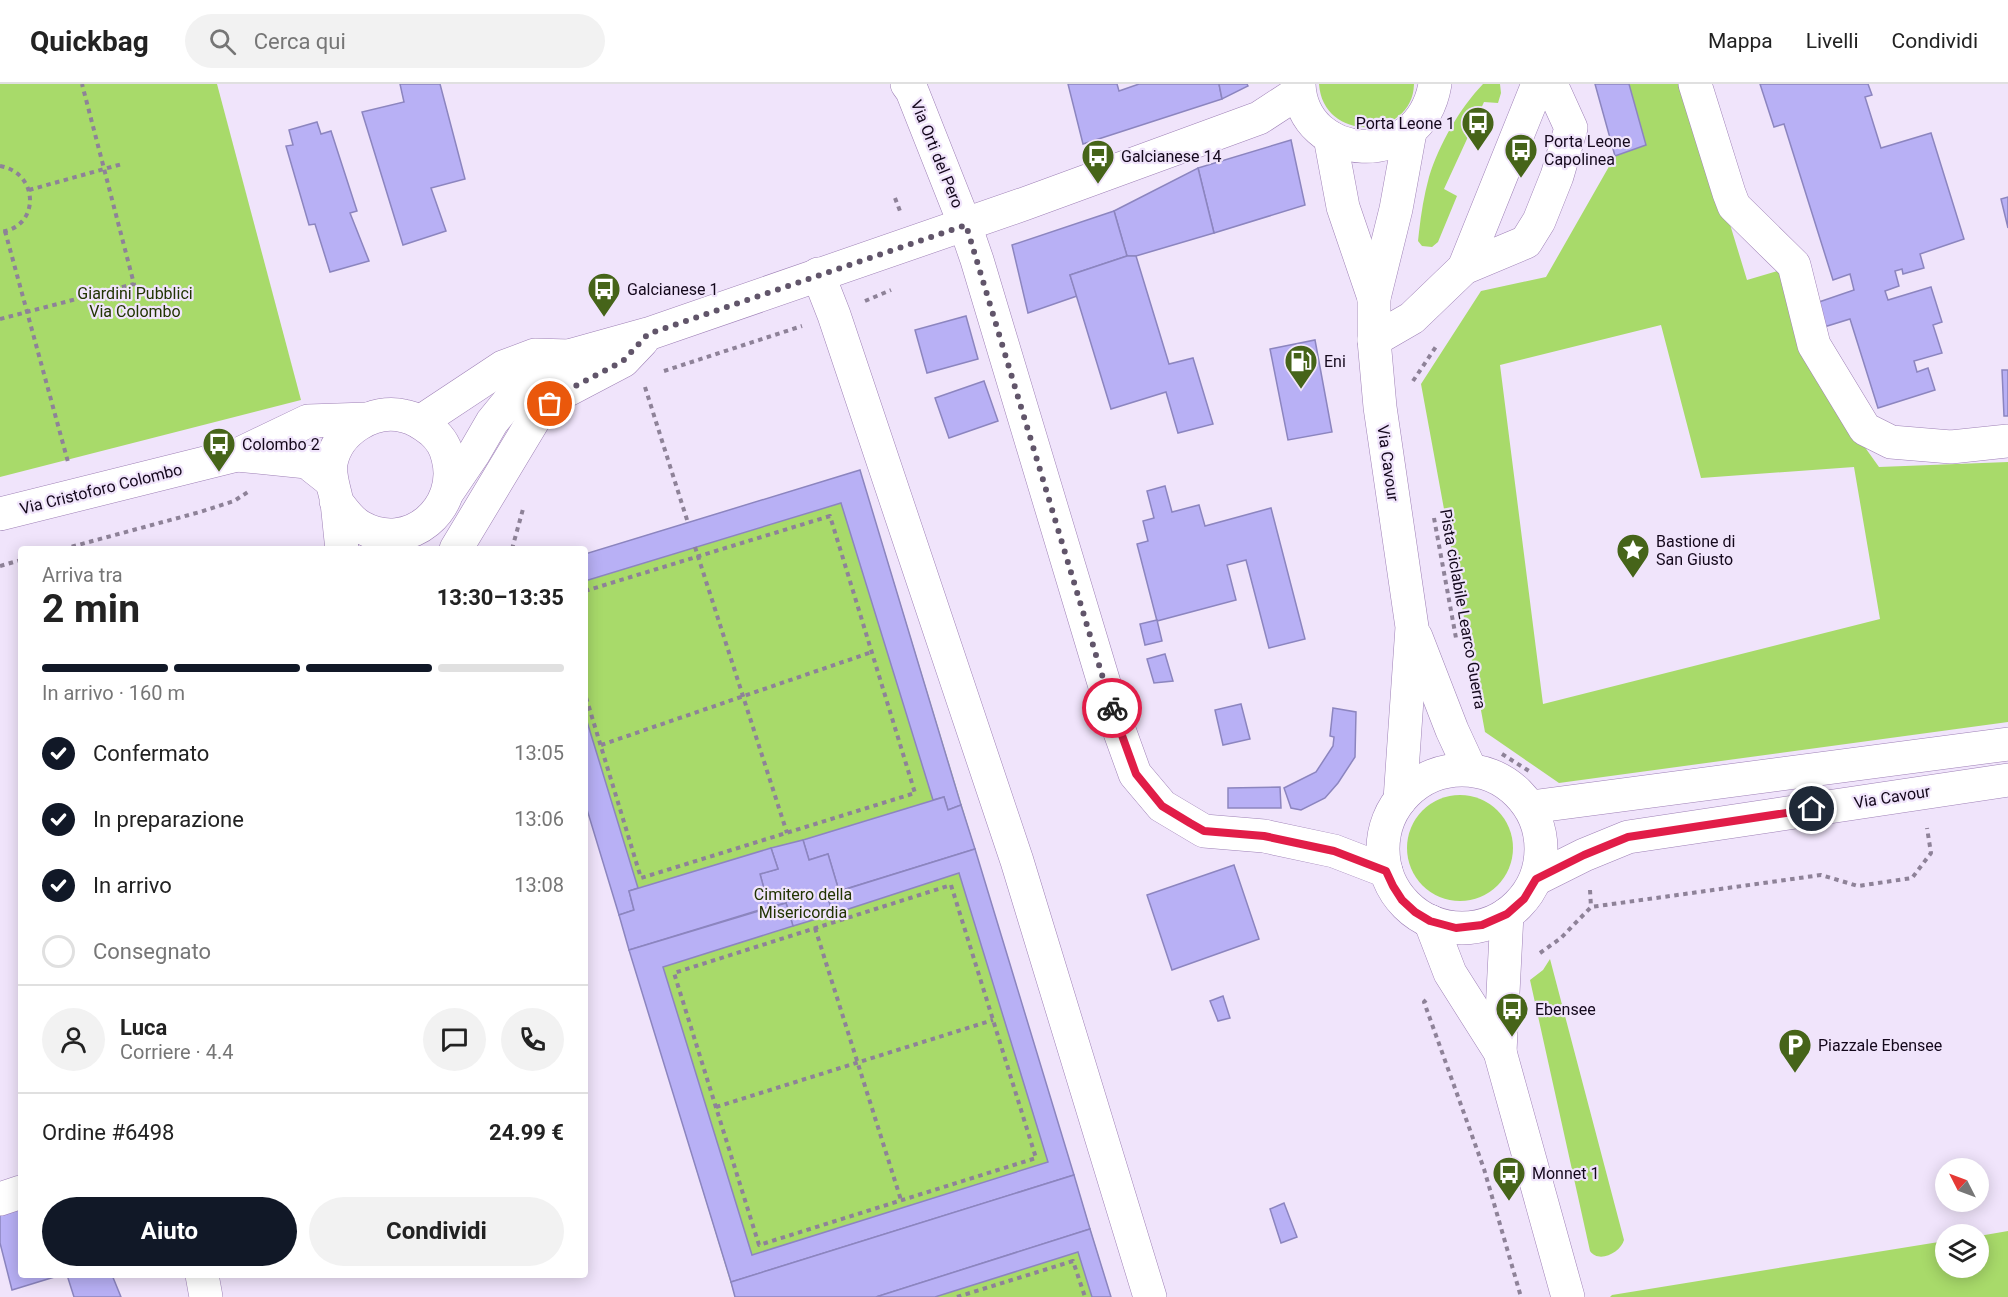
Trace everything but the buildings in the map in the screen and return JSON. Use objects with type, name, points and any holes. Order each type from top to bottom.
[{"type":"street","name":"Via Orti del Pero","points":[[906,84],[912,91],[966,225],[1113,713],[1136,774],[1162,806],[1204,831],[1264,836],[1334,851],[1386,871]]},
{"type":"street","name":"Via Cavour","points":[[1400,800],[1412,627],[1380,407],[1374,340],[1374,297],[1396,209],[1410,132],[1422,119],[1430,103],[1435,84]]},
{"type":"street","points":[[1464,268],[1538,84]]},
{"type":"street","points":[[1374,340],[1412,318],[1464,268],[1526,242],[1539,221],[1557,176],[1572,128],[1551,84]]},
{"type":"street","points":[[1695,84],[1734,206],[1794,265],[1814,345],[1865,429],[1891,442],[1952,447],[2008,441]]},
{"type":"street","points":[[420,422],[503,367],[535,355],[569,356],[648,334],[966,225],[1259,118],[1299,88],[1305,110],[1316,125],[1330,137],[1350,145],[1371,147],[1391,142],[1410,132]]},
{"type":"street","name":"Via Cavour","points":[[1330,137],[1343,207],[1374,297]]},
{"type":"street","points":[[818,274],[834,315],[1017,861],[1150,1297]]},
{"type":"street","points":[[458,546],[536,416],[564,392],[623,361],[648,334]]},
{"type":"street","points":[[334,491],[347,516],[362,528],[395,542],[430,520],[442,506],[449,490],[492,422],[510,400],[528,383],[569,356]]},
{"type":"street","points":[[342,546],[332,462],[339,445],[350,430],[367,419],[385,415],[403,415],[420,422],[436,434],[447,451],[451,470],[449,490]]},
{"type":"street","name":"Via Cristoforo Colombo","points":[[0,514],[237,455],[308,421],[367,419]]},
{"type":"street","name":"Via Cristoforo Colombo","points":[[237,455],[307,462],[334,491]]},
{"type":"street","name":"Via Cavour","points":[[1412,627],[1452,730],[1481,759],[1494,775],[1515,789],[1531,807],[1540,831],[1542,855],[1536,879],[1524,899],[1507,914],[1482,925],[1456,928],[1430,921],[1415,912],[1402,900],[1386,871],[1383,846],[1388,822],[1400,800],[1419,782],[1443,771],[1481,759]]},
{"type":"street","points":[[1531,807],[2008,744]]},
{"type":"street","name":"Via Cavour","points":[[1536,879],[1584,855],[1628,837],[2008,780]]},
{"type":"street","points":[[1500,1052],[1507,914]]},
{"type":"street","points":[[1430,921],[1450,973],[1500,1052],[1568,1297]]},
{"type":"street","points":[[0,1199],[18,1193]]},
{"type":"street","points":[[203,1278],[206,1297]]},
{"type":"path","points":[[0,319],[134,284],[82,84]]},
{"type":"path","points":[[29,190],[122,164]]},
{"type":"path","points":[[0,166],[18,173],[29,190],[31,201],[28,212],[15,228],[3,232],[27,312],[75,495]]},
{"type":"path","points":[[653,374],[813,323]]},
{"type":"path","points":[[1411,389],[1413,381],[1440,342]]},
{"type":"path","points":[[642,378],[688,523]]},
{"type":"path","points":[[74,546],[201,513],[234,501],[250,491]]},
{"type":"path","name":"Pista ciclabile Learco Guerra","points":[[1433,513],[1456,638]]},
{"type":"path","points":[[588,590],[830,516],[915,793],[642,878],[588,704]]},
{"type":"path","points":[[695,547],[787,833]]},
{"type":"path","points":[[0,566],[18,561]]},
{"type":"path","points":[[601,745],[872,652]]},
{"type":"path","points":[[1481,759],[1531,772]]},
{"type":"path","points":[[1504,969],[1522,967],[1560,938],[1590,907],[1821,875],[1858,886],[1912,878],[1931,854],[1927,822]]},
{"type":"path","points":[[951,885],[993,1020],[1036,1158],[759,1245],[674,973],[951,885]]},
{"type":"path","points":[[815,928],[901,1200]]},
{"type":"path","points":[[1450,973],[1424,1002],[1484,1169],[1521,1297]]},
{"type":"path","points":[[716,1107],[993,1020]]},
{"type":"path","points":[[957,1297],[1073,1261],[1085,1297]]},
{"type":"green space","name":"Giardini Pubblici Via Colombo","points":[[0,84],[217,84],[301,400],[0,477]]},
{"type":"green space","points":[[1319,84],[1414,84],[1410,102],[1399,116],[1385,124],[1368,127],[1351,125],[1335,117],[1324,103]]},
{"type":"green space","points":[[1483,84],[1500,84],[1501,93],[1498,103],[1484,102],[1444,189],[1457,196],[1438,242],[1432,247],[1422,246],[1418,241],[1421,218],[1433,165],[1458,115]]},
{"type":"green space","points":[[1629,84],[1679,84],[1719,198],[1725,208],[1747,280],[1784,269],[1834,404],[1879,467],[2008,462],[2008,722],[1559,783],[1485,732],[1421,384],[1481,291],[1546,277],[1615,156],[1646,145]],"holes":[[[1661,325],[1701,478],[1854,467],[1880,619],[1543,704],[1500,365]]]},
{"type":"green space","name":"Cimitero della Misericordia","points":[[860,470],[1111,1297],[735,1297],[588,813],[588,553]]},
{"type":"green space","points":[[1460,795],[1480,799],[1498,810],[1509,828],[1513,848],[1509,868],[1498,886],[1480,897],[1460,901],[1440,897],[1422,886],[1411,868],[1407,848],[1411,828],[1422,810],[1440,799]]},
{"type":"green space","points":[[1550,959],[1624,1240],[1619,1249],[1604,1256],[1594,1255],[1590,1251],[1530,980],[1543,970]]},
{"type":"green space","points":[[2008,1231],[2008,1297],[1610,1297],[1935,1243],[1935,1278],[1989,1278],[1989,1234]]},
{"type":"way so far","points":[[550,404],[564,392],[623,361],[648,334],[966,225],[1112,708]]},
{"type":"place","name":"Porta Leone 1","points":[[1478,152]]},
{"type":"place","name":"Porta Leone Capolinea","points":[[1521,179]]},
{"type":"place","name":"Galcianese 14","points":[[1098,185]]},
{"type":"place","name":"Galcianese 1","points":[[604,318]]},
{"type":"place","name":"Eni","points":[[1301,390]]},
{"type":"place","name":"Colombo 2","points":[[219,473]]},
{"type":"place","name":"Bastione di San Giusto","points":[[1633,579]]},
{"type":"place","name":"Ebensee","points":[[1512,1038]]},
{"type":"place","name":"Piazzale Ebensee","points":[[1795,1074]]},
{"type":"place","name":"Monnet 1","points":[[1509,1202]]},
{"type":"route","points":[[1112,708],[1136,774],[1162,806],[1204,831],[1264,836],[1334,851],[1386,871],[1402,900],[1415,912],[1430,921],[1456,928],[1482,925],[1507,914],[1524,899],[1536,879],[1584,855],[1628,837],[1812,809]]}]
